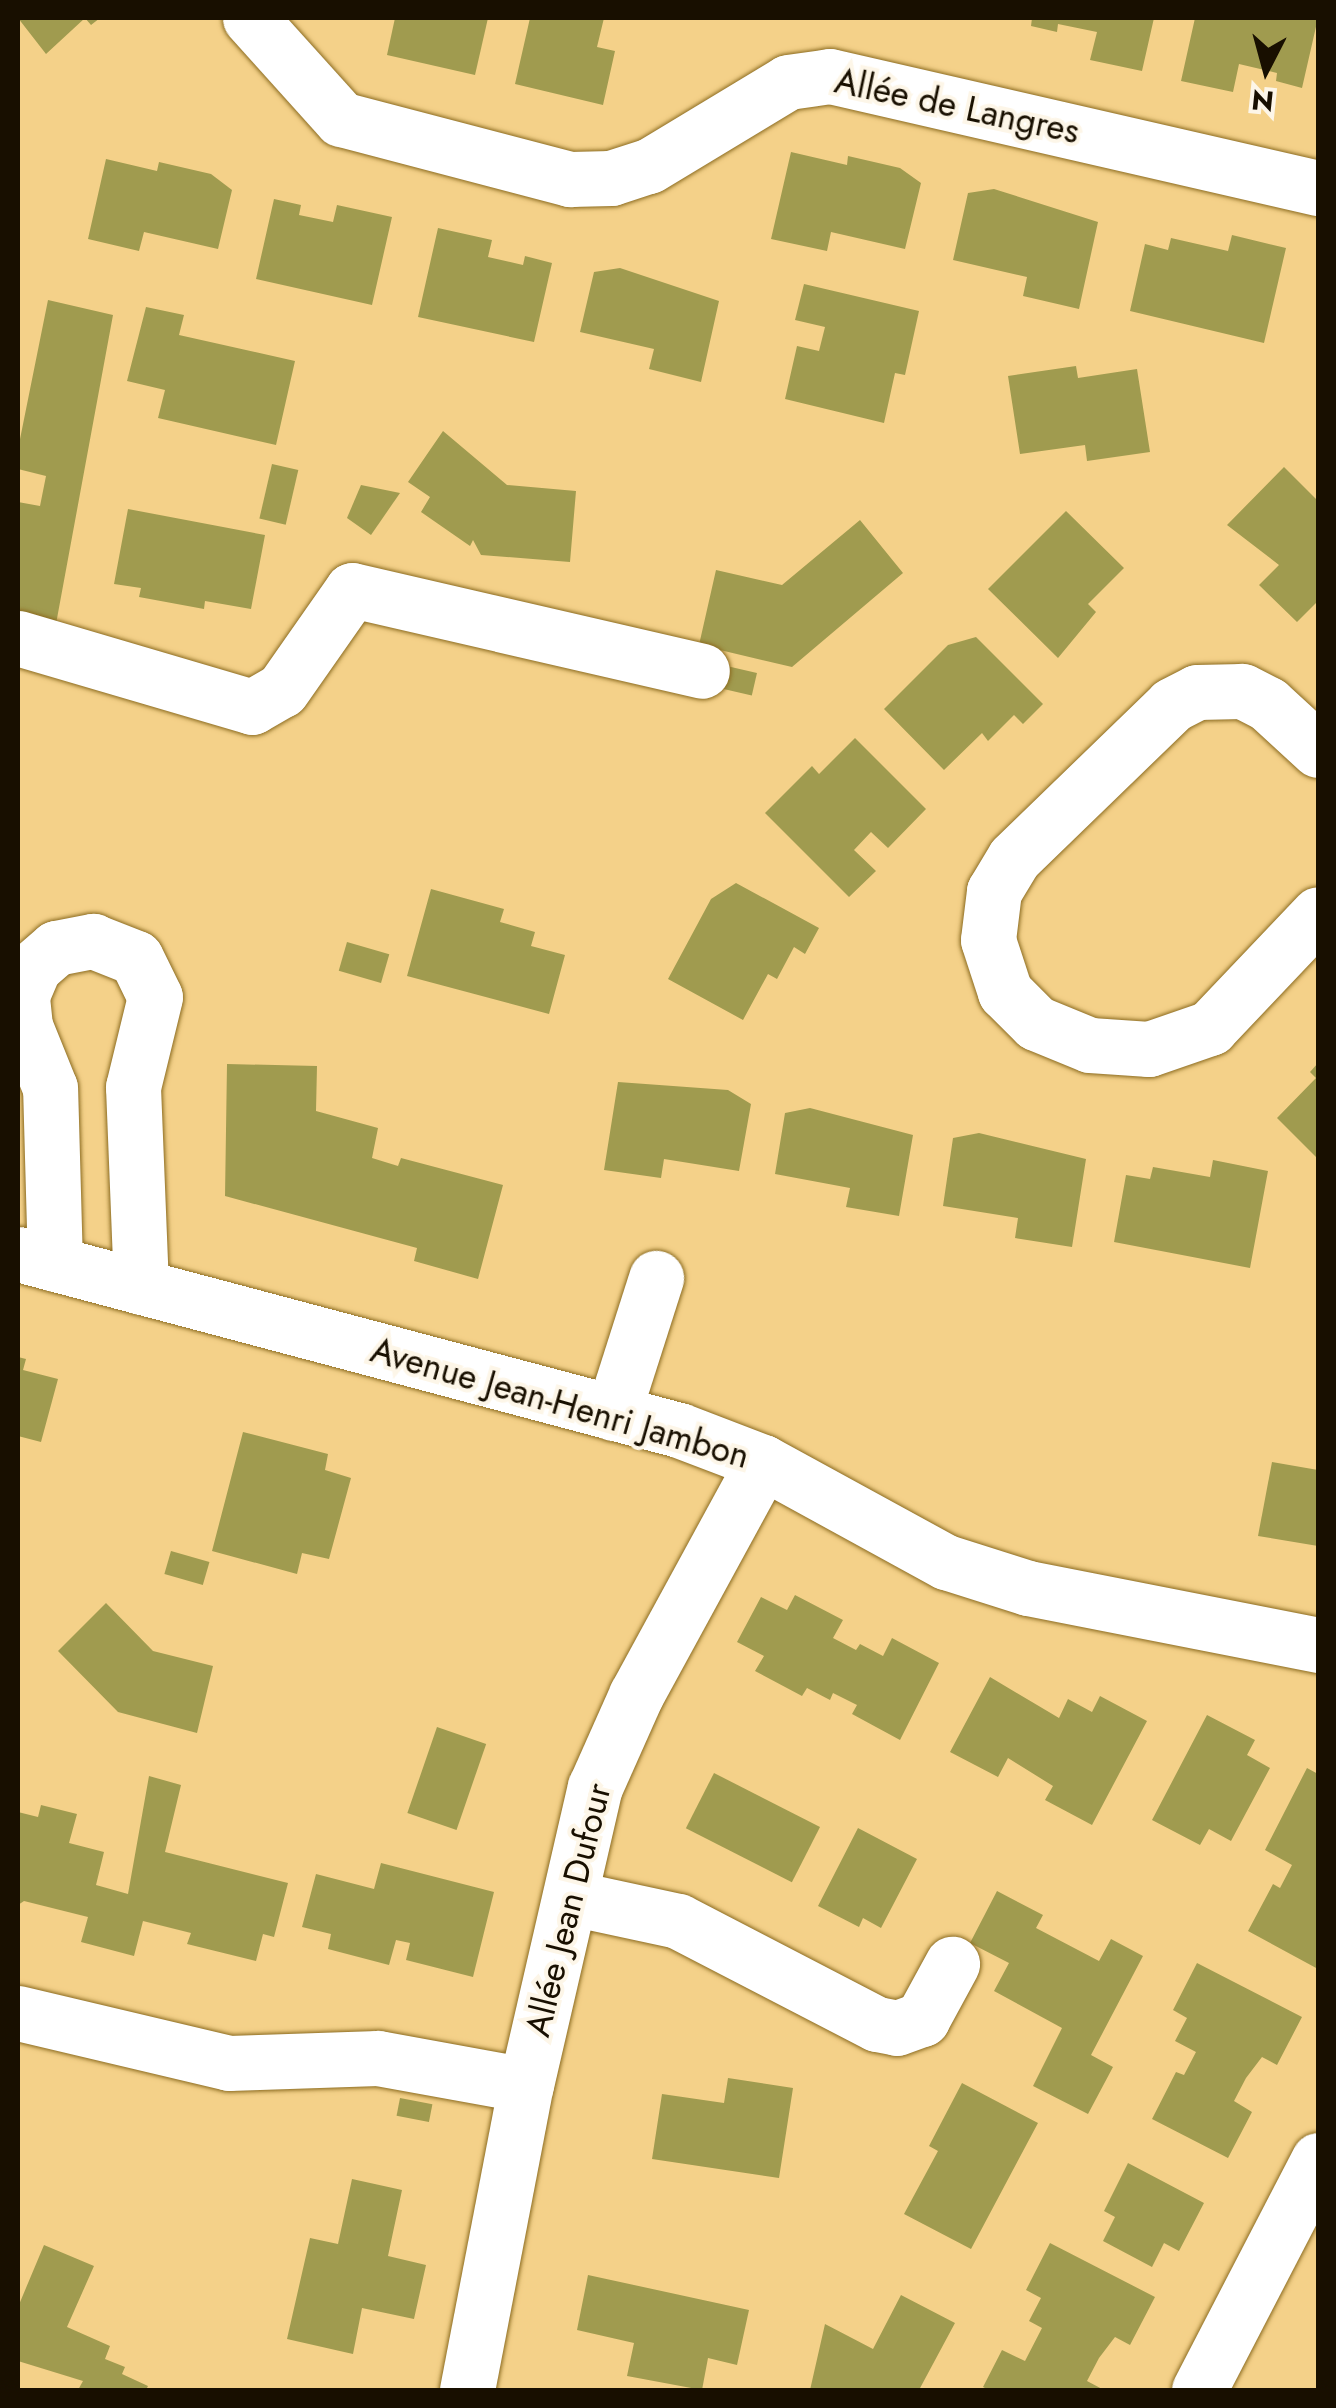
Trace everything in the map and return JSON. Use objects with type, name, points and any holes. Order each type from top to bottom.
[{"type":"street","name":"Allée de Langres","points":[[250,18],[341,119],[570,179],[611,178],[649,166],[788,82],[830,76],[1318,188]]},
{"type":"street","points":[[18,638],[252,707],[282,690],[352,590],[702,671]]},
{"type":"street","points":[[1318,750],[1268,704],[1242,691],[1212,689],[1172,705],[1014,858],[994,891],[988,940],[1005,992],[1036,1023],[1090,1045],[1148,1049],[1210,1028],[1318,914]]},
{"type":"street","points":[[36,1259],[50,1088],[25,1026],[22,994],[44,957],[92,941],[136,958],[155,997],[133,1087],[141,1287]]},
{"type":"street","name":"Avenue Jean-Henri Jambon","points":[[36,1259],[613,1413],[763,1462],[946,1562],[1028,1588],[1318,1644]]},
{"type":"street","points":[[613,1413],[656,1278]]},
{"type":"street","name":"Allée Jean Dufour","points":[[468,2390],[526,2085],[606,1758],[763,1462]]},
{"type":"street","points":[[571,1898],[678,1921],[877,2024],[897,2028],[922,2020],[952,1964]]},
{"type":"street","points":[[18,2012],[230,2063],[378,2058],[526,2085]]},
{"type":"street","points":[[1199,2390],[1318,2160]]},
{"type":"building","points":[[18,18],[85,18],[46,54]]},
{"type":"building","points":[[395,18],[488,18],[475,75],[387,55]]},
{"type":"building","points":[[530,18],[604,18],[597,47],[615,51],[603,105],[515,84]]},
{"type":"building","points":[[1032,18],[1154,18],[1142,71],[1090,60],[1097,32],[1058,24],[1057,32],[1031,26]]},
{"type":"building","points":[[1195,18],[1318,18],[1302,88],[1276,81],[1277,73],[1239,64],[1233,92],[1181,81]]},
{"type":"building","points":[[791,152],[847,165],[848,156],[900,168],[921,183],[905,249],[831,232],[827,251],[771,239]]},
{"type":"building","points":[[106,159],[157,171],[159,162],[211,174],[232,190],[218,249],[144,232],[139,251],[88,239]]},
{"type":"building","points":[[994,189],[1098,222],[1079,309],[1023,296],[1027,277],[953,260],[968,193]]},
{"type":"building","points":[[274,199],[301,205],[299,215],[333,222],[337,205],[392,217],[372,305],[256,279]]},
{"type":"building","points":[[438,228],[492,240],[488,257],[523,265],[525,256],[552,263],[534,342],[418,317]]},
{"type":"building","points":[[1232,235],[1286,248],[1264,343],[1130,311],[1145,244],[1168,250],[1171,238],[1228,251]]},
{"type":"building","points":[[620,268],[719,301],[701,382],[649,369],[654,349],[580,332],[594,272]]},
{"type":"building","points":[[804,284],[919,311],[905,375],[895,373],[884,423],[785,399],[797,346],[819,351],[825,327],[795,320]]},
{"type":"building","points":[[48,300],[113,315],[56,624],[18,615],[18,502],[40,506],[46,476],[18,469],[18,449]]},
{"type":"building","points":[[146,307],[184,315],[179,335],[295,361],[276,445],[158,418],[165,390],[127,381]]},
{"type":"building","points":[[1076,366],[1078,378],[1137,369],[1150,452],[1087,461],[1085,445],[1020,454],[1008,376]]},
{"type":"building","points":[[443,431],[507,485],[576,491],[570,562],[481,555],[473,540],[470,546],[421,512],[430,497],[408,482]]},
{"type":"building","points":[[272,464],[298,470],[286,525],[259,519]]},
{"type":"building","points":[[1284,467],[1318,501],[1318,601],[1297,622],[1259,585],[1279,565],[1227,525]]},
{"type":"building","points":[[361,485],[400,493],[371,535],[347,518]]},
{"type":"building","points":[[128,509],[265,535],[251,609],[205,601],[204,609],[139,597],[141,588],[114,584]]},
{"type":"building","points":[[1066,511],[1124,568],[1088,604],[1096,612],[1058,658],[988,589]]},
{"type":"building","points":[[860,520],[903,573],[792,667],[699,645],[716,570],[782,585]]},
{"type":"building","points":[[976,637],[1043,704],[1023,724],[1014,715],[988,741],[982,733],[944,770],[884,709],[948,645]]},
{"type":"building","points":[[718,664],[757,673],[752,695],[713,686]]},
{"type":"building","points":[[855,738],[926,809],[888,848],[871,832],[854,850],[876,871],[849,897],[765,813],[812,766],[819,774]]},
{"type":"building","points":[[736,883],[819,928],[805,954],[794,947],[777,979],[768,974],[743,1020],[668,979],[711,899]]},
{"type":"building","points":[[431,889],[504,909],[500,922],[535,932],[531,946],[565,955],[549,1014],[407,976]]},
{"type":"building","points":[[347,942],[389,954],[381,983],[339,971]]},
{"type":"building","points":[[1318,1063],[1318,1159],[1277,1118],[1316,1078],[1310,1072]]},
{"type":"building","points":[[227,1064],[317,1066],[316,1111],[378,1128],[372,1158],[398,1166],[401,1158],[503,1185],[478,1279],[414,1261],[417,1248],[225,1196]]},
{"type":"building","points":[[618,1082],[728,1090],[751,1104],[739,1171],[664,1159],[661,1178],[604,1170]]},
{"type":"building","points":[[810,1108],[913,1135],[899,1216],[846,1207],[850,1188],[775,1174],[785,1113]]},
{"type":"building","points":[[979,1133],[1086,1159],[1072,1247],[1015,1238],[1018,1218],[943,1206],[953,1138]]},
{"type":"building","points":[[1213,1160],[1268,1171],[1250,1268],[1114,1242],[1126,1175],[1150,1179],[1153,1167],[1210,1177]]},
{"type":"building","points":[[18,1357],[26,1359],[23,1370],[58,1379],[41,1442],[18,1436]]},
{"type":"building","points":[[243,1432],[328,1454],[325,1470],[351,1478],[329,1559],[302,1553],[297,1574],[212,1551]]},
{"type":"building","points":[[1272,1462],[1318,1470],[1318,1546],[1258,1536]]},
{"type":"building","points":[[171,1551],[209,1562],[203,1585],[164,1574]]},
{"type":"building","points":[[795,1595],[843,1620],[833,1638],[856,1650],[860,1644],[883,1656],[892,1638],[939,1663],[900,1740],[852,1714],[857,1705],[833,1693],[830,1700],[807,1688],[802,1696],[755,1671],[764,1656],[737,1642],[761,1597],[787,1610]]},
{"type":"building","points":[[106,1603],[153,1651],[213,1666],[197,1733],[118,1712],[58,1651]]},
{"type":"building","points":[[990,1677],[1059,1718],[1068,1699],[1092,1712],[1100,1696],[1147,1721],[1092,1825],[1045,1800],[1053,1786],[1008,1758],[998,1777],[950,1752]]},
{"type":"building","points":[[1207,1715],[1255,1740],[1247,1755],[1270,1768],[1231,1841],[1209,1829],[1200,1845],[1152,1820]]},
{"type":"building","points":[[437,1727],[486,1744],[457,1830],[407,1813]]},
{"type":"building","points":[[1307,1768],[1318,1774],[1318,1969],[1248,1931],[1273,1884],[1280,1888],[1292,1865],[1265,1850]]},
{"type":"building","points":[[714,1773],[820,1827],[792,1882],[686,1828]]},
{"type":"building","points":[[149,1776],[181,1785],[165,1852],[288,1883],[274,1937],[263,1934],[256,1961],[187,1944],[191,1933],[143,1921],[134,1956],[81,1942],[88,1917],[24,1901],[18,1905],[18,1812],[38,1817],[41,1805],[77,1814],[69,1843],[104,1852],[96,1885],[128,1894]]},
{"type":"building","points":[[858,1828],[917,1859],[881,1928],[863,1918],[859,1927],[818,1906]]},
{"type":"building","points":[[381,1863],[494,1892],[473,1977],[406,1960],[410,1943],[396,1940],[389,1965],[328,1949],[331,1934],[302,1927],[316,1874],[374,1889]]},
{"type":"building","points":[[997,1891],[1043,1915],[1036,1928],[1099,1961],[1111,1939],[1143,1956],[1091,2055],[1113,2067],[1088,2114],[1033,2086],[1062,2028],[994,1991],[1009,1963],[970,1943]]},
{"type":"building","points":[[1197,1963],[1302,2017],[1277,2065],[1262,2057],[1246,2078],[1234,2101],[1252,2112],[1228,2158],[1152,2119],[1176,2072],[1184,2075],[1196,2052],[1175,2041],[1187,2018],[1173,2010]]},
{"type":"building","points":[[728,2078],[793,2088],[779,2178],[652,2159],[662,2094],[724,2103]]},
{"type":"building","points":[[962,2083],[1038,2123],[971,2249],[904,2214],[938,2151],[929,2146]]},
{"type":"building","points":[[400,2098],[432,2104],[429,2122],[397,2116]]},
{"type":"building","points":[[1128,2163],[1204,2203],[1179,2251],[1164,2243],[1152,2267],[1103,2241],[1115,2217],[1104,2211]]},
{"type":"building","points":[[352,2179],[402,2190],[388,2256],[426,2265],[414,2319],[362,2308],[353,2354],[287,2339],[310,2238],[338,2244]]},
{"type":"building","points":[[1050,2243],[1155,2297],[1130,2345],[1115,2337],[1099,2358],[1087,2381],[1104,2390],[989,2390],[983,2387],[1002,2350],[1025,2361],[1042,2328],[1029,2321],[1041,2298],[1026,2290]]},
{"type":"building","points":[[44,2245],[94,2266],[67,2327],[110,2346],[105,2359],[125,2367],[122,2374],[148,2386],[146,2390],[78,2390],[83,2381],[18,2361],[18,2307]]},
{"type":"building","points":[[588,2275],[749,2310],[737,2365],[708,2358],[702,2390],[627,2376],[634,2343],[577,2330]]},
{"type":"building","points":[[901,2295],[955,2323],[919,2390],[810,2390],[825,2324],[873,2349]]}]
